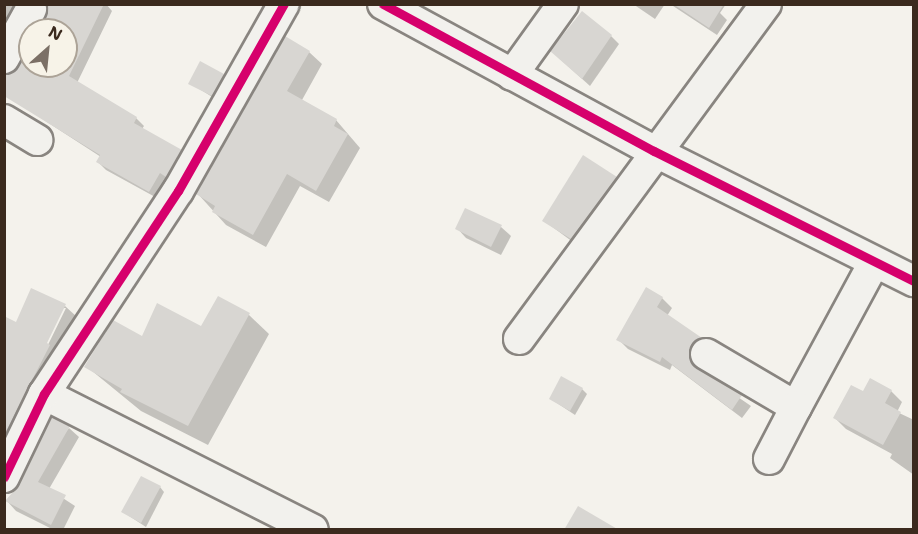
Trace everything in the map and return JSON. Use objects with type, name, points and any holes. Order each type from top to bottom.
[{"type":"street","points":[[4,477],[12,441],[178,190],[284,4]]},
{"type":"street","points":[[383,4],[654,152],[914,281]]},
{"type":"street","points":[[512,75],[563,4]]},
{"type":"street","points":[[519,339],[654,152],[766,4]]},
{"type":"street","points":[[4,58],[29,6]]},
{"type":"street","points":[[4,120],[37,140]]},
{"type":"street","points":[[769,459],[874,263]]},
{"type":"street","points":[[706,354],[796,407]]},
{"type":"street","points":[[45,394],[313,530]]},
{"type":"building","points":[[47,4],[104,4],[78,57],[78,18],[43,18]]},
{"type":"building","points":[[673,4],[724,4],[709,28]]},
{"type":"building","points":[[582,11],[612,35],[582,79],[550,51]]},
{"type":"building","points":[[285,36],[310,51],[287,91],[337,119],[334,126],[348,134],[316,191],[287,174],[253,235],[212,212],[215,206],[196,194]]},
{"type":"building","points":[[200,61],[224,74],[212,96],[188,84]]},
{"type":"building","points":[[18,68],[18,78],[72,78],[137,117],[134,123],[182,150],[166,177],[160,173],[149,192],[96,162],[100,155],[4,96],[4,75]]},
{"type":"building","points":[[583,155],[617,177],[571,239],[542,221]]},
{"type":"building","points":[[465,208],[502,225],[491,247],[455,229]]},
{"type":"building","points":[[646,287],[663,297],[657,307],[702,338],[691,346],[691,362],[742,395],[732,410],[662,357],[660,362],[616,340]]},
{"type":"building","points":[[31,288],[66,304],[47,343],[50,345],[4,435],[4,316],[16,322]]},
{"type":"building","points":[[218,296],[250,313],[188,426],[120,392],[122,389],[84,367],[113,320],[142,336],[157,303],[201,326]]},
{"type":"building","points":[[561,376],[583,388],[570,411],[549,399]]},
{"type":"building","points":[[870,378],[892,390],[885,403],[901,412],[883,445],[833,418],[851,385],[863,391]]},
{"type":"building","points":[[52,417],[70,426],[38,482],[66,495],[51,525],[5,501],[20,484]]},
{"type":"building","points":[[141,476],[161,486],[141,523],[121,512]]},
{"type":"building","points":[[578,506],[619,530],[564,530]]},
{"type":"cycle path","points":[[4,477],[44,394],[178,191],[284,4]]},
{"type":"cycle path","points":[[383,4],[654,151],[914,281]]}]
